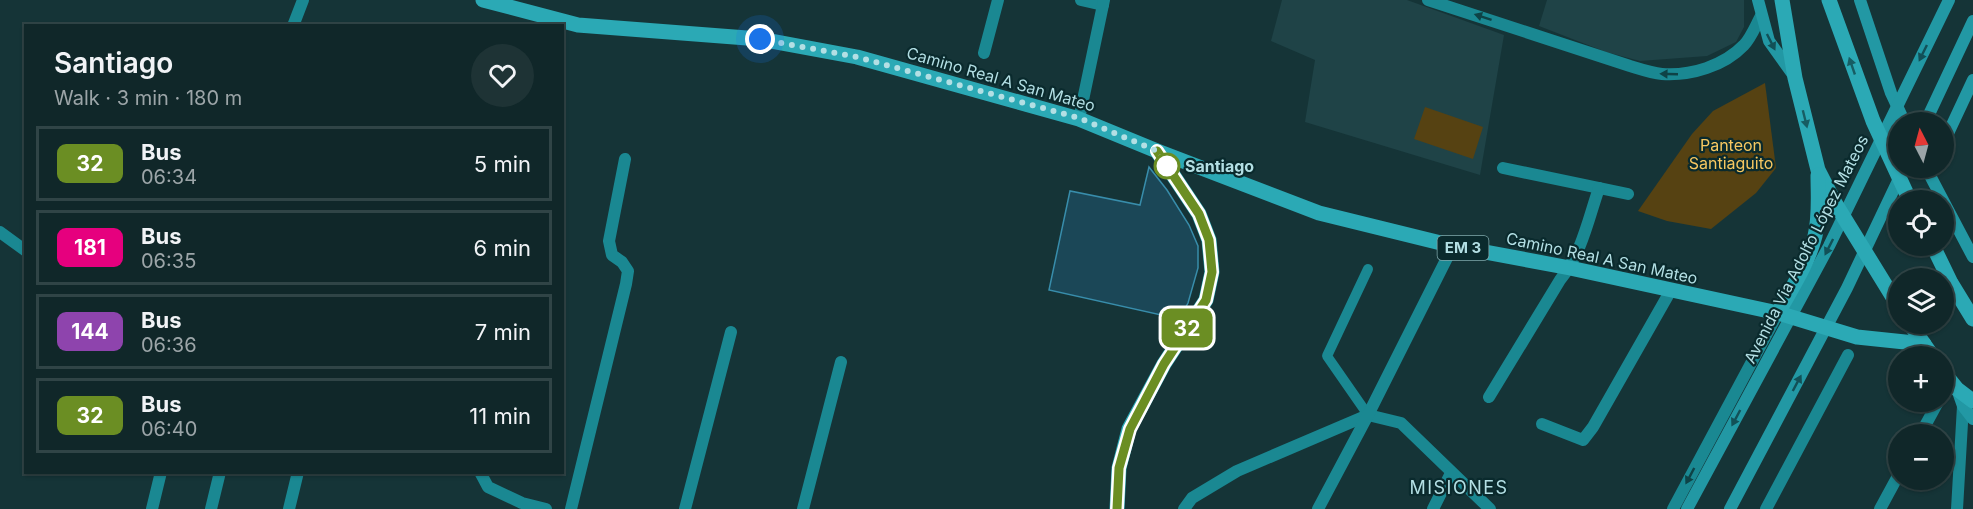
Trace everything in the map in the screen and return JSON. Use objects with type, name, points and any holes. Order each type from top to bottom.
[{"type":"main road","name":"Camino Real A San Mateo","points":[[483,0],[550,22],[760,39],[857,57],[1079,118],[1157,151],[1319,213],[1453,246],[1570,268],[1781,314],[1857,337],[1923,344]]},
{"type":"main road","points":[[1758,0],[1769,41],[1795,78]]},
{"type":"main road","points":[[1782,0],[1795,78],[1818,170],[1835,204],[1888,290]]},
{"type":"main road","points":[[1829,0],[1873,121],[1905,190]]},
{"type":"main road","points":[[1860,0],[1891,93],[1900,112]]},
{"type":"main road","name":"Avenida Via Adolfo López Mateos","points":[[1687,509],[1829,246],[1949,0]]},
{"type":"main road","points":[[1930,112],[1973,21]]},
{"type":"main road","points":[[1954,121],[1973,80]]},
{"type":"main road","points":[[1117,509],[1119,468],[1130,429],[1164,364],[1206,300],[1212,272],[1209,240],[1199,214],[1157,151]]},
{"type":"main road","points":[[1781,314],[1815,238],[1818,214],[1818,170]]},
{"type":"main road","points":[[1730,509],[1847,288],[1899,178]]},
{"type":"main road","points":[[1933,178],[1973,257]]},
{"type":"main road","points":[[1938,256],[1973,320]]},
{"type":"main road","points":[[1916,334],[1923,344]]},
{"type":"main road","points":[[1954,389],[1968,404],[1973,419]]},
{"type":"street","points":[[294,24],[303,0]]},
{"type":"street","points":[[984,53],[998,0]]},
{"type":"street","points":[[1079,118],[1104,2],[1081,0]]},
{"type":"street","points":[[1428,0],[1660,74],[1685,74],[1725,60],[1745,44],[1761,16]]},
{"type":"street","points":[[572,509],[627,284],[628,271],[622,262],[612,255],[609,241],[625,159]]},
{"type":"street","points":[[1503,168],[1628,194]]},
{"type":"street","points":[[1489,397],[1579,252],[1599,188]]},
{"type":"street","points":[[0,232],[24,250]]},
{"type":"street","points":[[1318,509],[1453,246]]},
{"type":"street","points":[[1368,269],[1327,356],[1368,415]]},
{"type":"street","points":[[1542,424],[1583,440],[1593,427],[1671,290]]},
{"type":"street","name":"Avenida Via Adolfo López Mateos","points":[[1672,509],[1781,314]]},
{"type":"street","points":[[685,509],[731,332]]},
{"type":"street","points":[[1766,509],[1848,355]]},
{"type":"street","points":[[803,509],[841,362]]},
{"type":"street","points":[[1957,509],[1968,404]]},
{"type":"street","points":[[1184,509],[1192,498],[1237,471],[1368,415],[1401,423],[1490,509]]},
{"type":"street","points":[[1433,509],[1451,473]]},
{"type":"street","points":[[152,509],[161,474]]},
{"type":"street","points":[[211,509],[220,474]]},
{"type":"street","points":[[289,509],[298,474]]},
{"type":"street","points":[[481,474],[488,487],[522,503],[546,509]]},
{"type":"street","points":[[1880,509],[1890,490]]},
{"type":"shaded area","points":[[1282,0],[1407,0],[1504,35],[1480,175],[1305,122],[1315,60],[1271,41]]},
{"type":"shaded area","points":[[1547,0],[1744,0],[1744,27],[1736,42],[1707,56],[1640,61],[1606,52],[1539,26]]},
{"type":"green space","name":"Panteon Santiaguito","points":[[1765,83],[1776,168],[1756,193],[1711,229],[1667,221],[1638,211],[1692,134],[1713,111]]},
{"type":"green space","points":[[1425,107],[1483,127],[1473,159],[1414,139]]},
{"type":"building","points":[[1149,167],[1189,225],[1198,246],[1198,268],[1188,303],[1179,319],[1049,290],[1070,191],[1140,205]]},
{"type":"bus line","name":"32","points":[[1117,509],[1119,468],[1130,429],[1164,364],[1206,300],[1212,272],[1209,240],[1199,214],[1157,151]]},
{"type":"place","name":"Santiago","points":[[1167,166]]},
{"type":"district","name":"MISIONES","points":[[1459,488]]},
{"type":"route","points":[[760,39],[857,57],[1079,118],[1157,151],[1167,166]]}]
